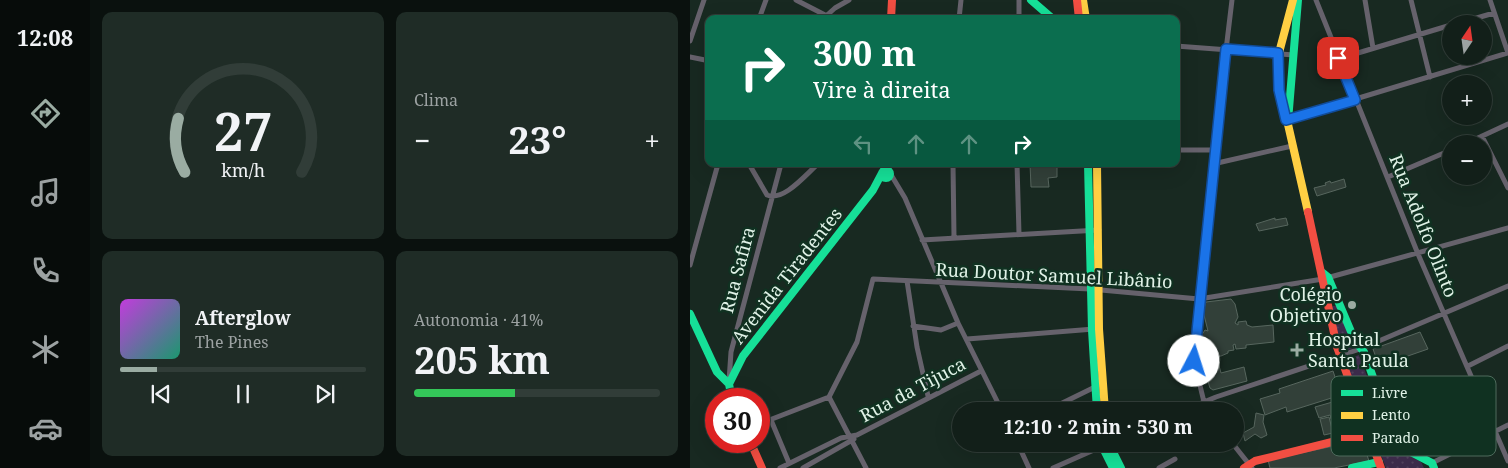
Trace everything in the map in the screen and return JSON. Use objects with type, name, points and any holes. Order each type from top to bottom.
[{"type":"street","points":[[690,41],[704,0]]},
{"type":"street","points":[[760,15],[766,0]]},
{"type":"street","points":[[796,0],[821,15]]},
{"type":"street","points":[[829,15],[835,8],[849,0]]},
{"type":"street","points":[[891,15],[892,0]]},
{"type":"street","points":[[959,15],[961,0]]},
{"type":"street","points":[[1019,15],[1020,0]]},
{"type":"street","points":[[1031,0],[1048,15]]},
{"type":"street","points":[[1077,0],[1079,15]]},
{"type":"street","points":[[1083,0],[1085,15]]},
{"type":"street","points":[[1232,0],[1214,150],[1194,361],[1204,402],[1360,349],[1444,315],[1508,286]]},
{"type":"street","points":[[1293,0],[1278,53],[1279,90],[1325,276],[1328,308],[1339,355],[1347,376]]},
{"type":"street","points":[[1287,121],[1298,0]]},
{"type":"street","name":"Rua Adolfo Olinto","points":[[1316,0],[1418,254],[1472,376]]},
{"type":"street","points":[[1365,0],[1373,48]]},
{"type":"street","points":[[1411,0],[1430,77]]},
{"type":"street","points":[[1287,121],[1508,53],[1490,0]]},
{"type":"street","points":[[1487,15],[1494,13]]},
{"type":"street","points":[[1338,58],[1442,28]]},
{"type":"street","points":[[1180,46],[1294,55]]},
{"type":"street","points":[[690,56],[705,60]]},
{"type":"street","points":[[1484,135],[1508,124]]},
{"type":"street","points":[[1213,164],[1292,146]]},
{"type":"street","points":[[1180,150],[1214,150]]},
{"type":"street","points":[[1388,177],[1442,154]]},
{"type":"street","points":[[1492,156],[1508,188]]},
{"type":"street","points":[[690,266],[717,167]]},
{"type":"street","points":[[750,167],[767,195],[772,197],[783,194],[814,167]]},
{"type":"street","name":"Rua Safira","points":[[729,384],[730,352],[780,167]]},
{"type":"street","points":[[953,167],[954,236]]},
{"type":"street","points":[[1017,167],[1019,234]]},
{"type":"street","points":[[1088,167],[1089,230],[1094,290],[1097,402]]},
{"type":"street","points":[[1094,290],[1099,230],[1097,167]]},
{"type":"street","points":[[886,172],[899,187],[958,323],[997,402]]},
{"type":"street","name":"Avenida Tiradentes","points":[[729,384],[743,356],[886,172]]},
{"type":"street","name":"Rua Doutor Samuel Libânio","points":[[829,397],[857,342],[873,280],[1094,290],[1199,299],[1325,276],[1418,254],[1508,228]]},
{"type":"street","points":[[922,240],[954,236],[1099,230]]},
{"type":"street","points":[[1325,276],[1360,349],[1364,352],[1372,376]]},
{"type":"street","points":[[907,282],[913,326],[928,396]]},
{"type":"street","points":[[1328,308],[1332,304],[1340,305]]},
{"type":"street","points":[[690,314],[717,372],[729,384],[730,388]]},
{"type":"street","points":[[913,326],[941,330],[958,323]]},
{"type":"street","points":[[967,339],[1095,329]]},
{"type":"street","points":[[1468,366],[1508,346]]},
{"type":"street","name":"Rua da Tijuca","points":[[780,468],[850,435],[857,435],[928,396],[981,370]]},
{"type":"street","points":[[1065,402],[1098,386]]},
{"type":"street","points":[[1098,386],[1102,402]]},
{"type":"street","points":[[789,463],[770,420],[829,397],[866,468]]},
{"type":"street","points":[[1496,431],[1508,425]]},
{"type":"street","name":"Rua Adolfo Olinto","points":[[1496,434],[1508,461]]},
{"type":"street","name":"Rua da Tijuca","points":[[806,467],[853,442],[857,435]]},
{"type":"street","points":[[1238,452],[1248,467],[1331,441]]},
{"type":"street","points":[[1022,452],[1029,468]]},
{"type":"street","points":[[1053,468],[1088,452]]},
{"type":"street","points":[[1108,452],[1113,468]]},
{"type":"street","points":[[1110,452],[1121,468]]},
{"type":"street","points":[[755,453],[762,468]]},
{"type":"street","points":[[1417,456],[1433,465],[1450,456]]},
{"type":"street","points":[[1159,468],[1175,459]]},
{"type":"street","points":[[1352,468],[1380,465]]},
{"type":"shaded area","points":[[1333,306],[1338,306],[1355,348],[1340,352],[1330,309]]},
{"type":"shaded area","points":[[1359,355],[1367,376],[1351,376],[1345,360]]},
{"type":"shaded area","points":[[1382,456],[1410,456],[1421,462],[1424,468],[1386,468]]},
{"type":"building","points":[[1030,167],[1057,167],[1057,177],[1048,178],[1049,187],[1031,187]]},
{"type":"building","points":[[1344,179],[1346,187],[1317,196],[1314,188],[1326,185],[1325,183],[1330,181],[1331,183]]},
{"type":"building","points":[[1275,218],[1275,220],[1286,218],[1288,225],[1259,231],[1256,224]]},
{"type":"building","points":[[1231,299],[1235,304],[1238,317],[1235,323],[1238,325],[1238,322],[1246,321],[1247,325],[1252,327],[1273,325],[1274,342],[1246,345],[1246,348],[1236,349],[1235,344],[1233,345],[1234,350],[1228,351],[1228,353],[1221,356],[1201,358],[1201,336],[1205,330],[1208,331],[1203,311],[1206,302]]},
{"type":"building","points":[[1420,332],[1428,349],[1379,366],[1373,349]]},
{"type":"building","points":[[1217,358],[1221,373],[1244,367],[1247,381],[1213,390],[1210,388],[1202,361]]},
{"type":"building","points":[[1333,371],[1335,376],[1331,376],[1331,398],[1287,412],[1286,407],[1265,415],[1260,399],[1280,393],[1279,389]]},
{"type":"building","points":[[1331,402],[1331,419],[1330,415],[1319,418],[1315,407]]},
{"type":"building","points":[[1256,413],[1264,415],[1263,422],[1267,435],[1261,438],[1255,434],[1245,441],[1244,432],[1254,427]]},
{"type":"building","points":[[1329,417],[1331,433],[1324,435],[1320,419]]},
{"type":"building","points":[[1331,447],[1331,456],[1367,456],[1369,461],[1334,468],[1270,468],[1268,460]]},
{"type":"traffic: fast","points":[[1031,0],[1048,15]]},
{"type":"traffic: fast","points":[[1288,121],[1298,0]]},
{"type":"traffic: fast","points":[[1088,167],[1092,330],[1096,402]]},
{"type":"traffic: fast","points":[[886,170],[890,174],[886,178],[882,174],[886,170]]},
{"type":"traffic: fast","points":[[729,384],[743,356],[873,190],[882,173]]},
{"type":"traffic: fast","points":[[1323,273],[1328,277],[1355,341],[1364,352],[1373,376]]},
{"type":"traffic: fast","points":[[690,314],[717,372],[729,384],[730,388]]},
{"type":"traffic: fast","points":[[1105,452],[1113,468]]},
{"type":"traffic: fast","points":[[1113,452],[1121,468]]},
{"type":"traffic: fast","points":[[1418,456],[1432,463],[1434,468]]},
{"type":"traffic: fast","points":[[1352,468],[1379,462]]},
{"type":"traffic: slow","points":[[1083,0],[1085,15]]},
{"type":"traffic: slow","points":[[1293,0],[1280,49],[1279,85],[1308,212]]},
{"type":"traffic: slow","points":[[1097,167],[1099,329],[1104,402]]},
{"type":"traffic: jam","points":[[891,15],[892,0]]},
{"type":"traffic: jam","points":[[1077,0],[1079,15]]},
{"type":"traffic: jam","points":[[1308,212],[1337,347],[1348,376]]},
{"type":"traffic: jam","points":[[1244,468],[1255,461],[1331,442]]},
{"type":"traffic: jam","points":[[755,453],[762,468]]},
{"type":"traffic: jam","points":[[1377,456],[1381,468]]},
{"type":"place","name":"Colégio Objetivo","points":[[1352,305]]},
{"type":"place","name":"Hospital Santa Paula","points":[[1297,350]]},
{"type":"route","points":[[1194,361],[1214,150],[1226,49],[1278,53],[1279,90],[1286,120],[1355,100],[1338,58]]}]
